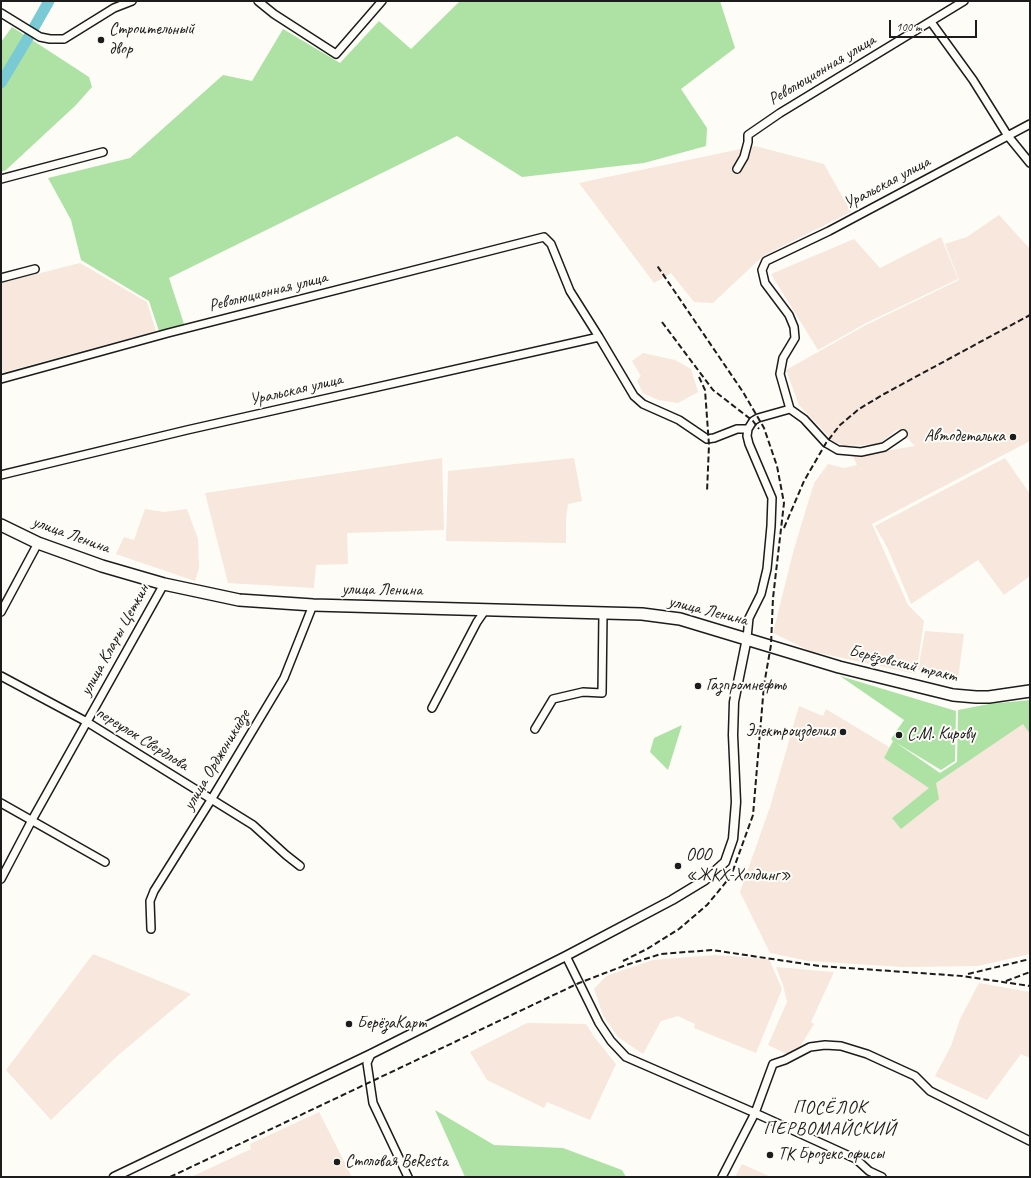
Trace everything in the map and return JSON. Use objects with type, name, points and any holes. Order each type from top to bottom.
[{"type":"main road","name":"улица Ленина","points":[[1,525],[38,543],[102,566],[164,584],[239,600],[313,605],[642,614],[680,619],[771,646]]},
{"type":"main road","name":"Берёзовский тракт","points":[[771,646],[839,666],[953,695],[976,698],[1030,691]]},
{"type":"street","points":[[1,13],[40,37],[50,39],[64,38],[114,8],[132,1]]},
{"type":"street","points":[[259,1],[274,14],[336,54],[382,1]]},
{"type":"street","name":"Революционная улица","points":[[737,169],[744,157],[748,142],[748,135],[780,113],[964,1]]},
{"type":"street","points":[[931,22],[973,80],[1008,136],[1030,163]]},
{"type":"street","name":"Уральская улица","points":[[790,409],[780,374],[783,358],[795,338],[794,327],[789,315],[765,283],[762,270],[766,261],[829,231],[1030,124]]},
{"type":"street","points":[[1,179],[103,152]]},
{"type":"street","name":"Революционная улица","points":[[1,379],[168,332],[544,237],[551,244],[570,291],[599,337]]},
{"type":"street","points":[[1,278],[35,269]]},
{"type":"street","points":[[599,337],[634,396],[643,404],[679,420],[708,439],[737,429],[748,429]]},
{"type":"street","name":"Уральская улица","points":[[1,475],[187,430],[599,337]]},
{"type":"street","points":[[114,1177],[371,1054],[566,956],[672,900],[705,880],[725,862],[733,839],[736,802],[733,735],[734,702],[747,638],[749,618],[761,594],[767,569],[771,526],[772,498],[749,444],[747,436],[748,429],[758,418],[790,409],[804,419],[826,443],[838,450],[860,452],[884,448],[903,434]]},
{"type":"street","points":[[1,612],[38,543]]},
{"type":"street","name":"улица Клары Цеткин","points":[[1,879],[32,820],[164,584]]},
{"type":"street","name":"улица Орджоникидзе","points":[[151,929],[150,901],[154,891],[211,800],[284,678],[313,605]]},
{"type":"street","points":[[432,708],[477,622],[486,609]]},
{"type":"street","points":[[535,729],[552,699],[583,692],[602,693],[603,613]]},
{"type":"street","name":"переулок Свердлова","points":[[1,676],[87,722],[253,825],[286,856],[300,866]]},
{"type":"street","points":[[1,803],[105,862]]},
{"type":"street","points":[[566,956],[599,1023],[611,1041],[626,1057],[856,1159],[869,1170],[882,1177]]},
{"type":"street","points":[[722,1177],[755,1113],[773,1064],[786,1060],[810,1047],[825,1044],[841,1046],[867,1054],[915,1076],[930,1091],[1030,1141]]},
{"type":"street","points":[[371,1054],[367,1064],[373,1103],[408,1177]]},
{"type":"shaded area","points":[[755,146],[824,164],[851,212],[763,256],[713,303],[694,302],[671,273],[654,283],[579,183]]},
{"type":"shaded area","points":[[999,215],[1030,249],[1030,441],[872,524],[908,605],[924,621],[916,674],[810,651],[773,633],[794,549],[814,483],[828,464],[844,468],[857,465],[853,456],[915,446],[898,429],[879,444],[845,446],[833,441],[799,405],[786,370],[866,325],[959,280],[945,244],[967,237]]},
{"type":"shaded area","points":[[941,237],[958,279],[866,323],[818,350],[771,274],[854,239],[880,268]]},
{"type":"shaded area","points":[[80,263],[147,302],[156,331],[1,373],[1,283]]},
{"type":"shaded area","points":[[643,353],[675,360],[691,369],[698,392],[678,403],[658,400],[643,393],[637,381],[641,376],[632,361]]},
{"type":"shaded area","points":[[442,458],[444,530],[347,533],[348,564],[316,565],[314,588],[228,583],[205,493]]},
{"type":"shaded area","points":[[574,458],[582,501],[568,504],[566,519],[566,543],[446,541],[448,471]]},
{"type":"shaded area","points":[[1005,458],[1030,494],[1030,576],[1004,595],[978,560],[911,604],[888,549],[875,526]]},
{"type":"shaded area","points":[[145,509],[164,512],[187,509],[198,539],[199,568],[195,581],[116,554],[124,537],[134,540]]},
{"type":"shaded area","points":[[925,631],[964,634],[958,679],[918,670]]},
{"type":"shaded area","points":[[799,706],[823,716],[826,709],[937,776],[1027,711],[1030,716],[1030,954],[978,966],[903,967],[809,961],[770,953],[740,892],[770,807]]},
{"type":"shaded area","points":[[93,954],[191,994],[116,1057],[51,1120],[6,1070]]},
{"type":"shaded area","points":[[715,955],[769,959],[782,989],[756,1053],[694,1028],[695,1024],[678,1016],[661,1021],[643,1054],[618,1037],[603,1015],[594,989],[606,976],[653,960]]},
{"type":"shaded area","points":[[776,967],[834,972],[811,1022],[814,1024],[796,1053],[789,1055],[768,1045],[787,1002],[783,985]]},
{"type":"shaded area","points":[[979,983],[1030,992],[1030,1058],[1021,1054],[987,1100],[935,1076],[951,1046],[960,1019]]},
{"type":"shaded area","points":[[527,1023],[586,1024],[616,1064],[590,1120],[547,1102],[544,1108],[487,1080],[470,1052]]},
{"type":"shaded area","points":[[319,1112],[352,1177],[191,1177],[251,1149],[250,1144]]},
{"type":"shaded area","points":[[742,1164],[771,1177],[735,1177]]},
{"type":"green space","points":[[460,1],[720,1],[735,48],[681,89],[707,128],[706,146],[644,163],[522,177],[457,136],[169,278],[184,324],[159,331],[149,301],[81,260],[71,220],[48,178],[130,158],[223,75],[252,81],[283,29],[340,63],[379,21],[411,49]]},
{"type":"green space","points":[[12,27],[89,77],[92,87],[76,105],[6,170],[1,172],[1,42]]},
{"type":"green space","points":[[840,676],[956,711],[955,761],[941,770],[895,742],[940,773],[957,762],[958,710],[989,704],[1030,700],[1030,734],[1023,724],[936,783],[939,799],[901,829],[892,818],[929,788],[884,758],[893,741],[891,739],[904,720]]},
{"type":"green space","points":[[682,725],[668,770],[650,752],[654,738]]},
{"type":"green space","points":[[435,1110],[494,1145],[563,1148],[622,1170],[626,1177],[465,1177]]},
{"type":"waterway","points":[[32,31],[49,1]]},
{"type":"waterway","points":[[1,83],[31,33]]},
{"type":"railway","points":[[623,961],[647,949],[679,929],[707,905],[731,876],[753,815],[764,685],[771,645],[773,598],[784,503],[777,466],[764,428],[743,392],[656,264]]},
{"type":"railway","points":[[784,528],[804,481],[826,443],[840,425],[859,409],[884,394],[1030,315]]},
{"type":"railway","points":[[662,322],[713,390],[753,421],[759,429]]},
{"type":"railway","points":[[699,377],[705,390],[709,445],[707,492]]},
{"type":"railway","points":[[170,1177],[579,983],[626,965],[661,954],[712,950],[819,966],[962,976],[1030,986]]},
{"type":"railway","points":[[968,974],[1030,959]]},
{"type":"railway","points":[[1006,981],[1030,972]]},
{"type":"place","name":"Строительный двор","points":[[101,40]]},
{"type":"place","name":"Автодеталька","points":[[1013,437]]},
{"type":"place","name":"Газпромнефть","points":[[698,686]]},
{"type":"place","name":"Электроизделия","points":[[843,732]]},
{"type":"place","name":"С.М. Кирову","points":[[899,735]]},
{"type":"place","name":"ООО «ЖКХ-Холдинг»","points":[[678,866]]},
{"type":"place","name":"БерёзаКарт","points":[[349,1024]]},
{"type":"place","name":"ТК Брозекс офисы","points":[[770,1155]]},
{"type":"place","name":"Столовая BeResta","points":[[337,1162]]},
{"type":"district","name":"ПОСЁЛОК ПЕРВОМАЙСКИЙ","points":[[830,1118]]}]
